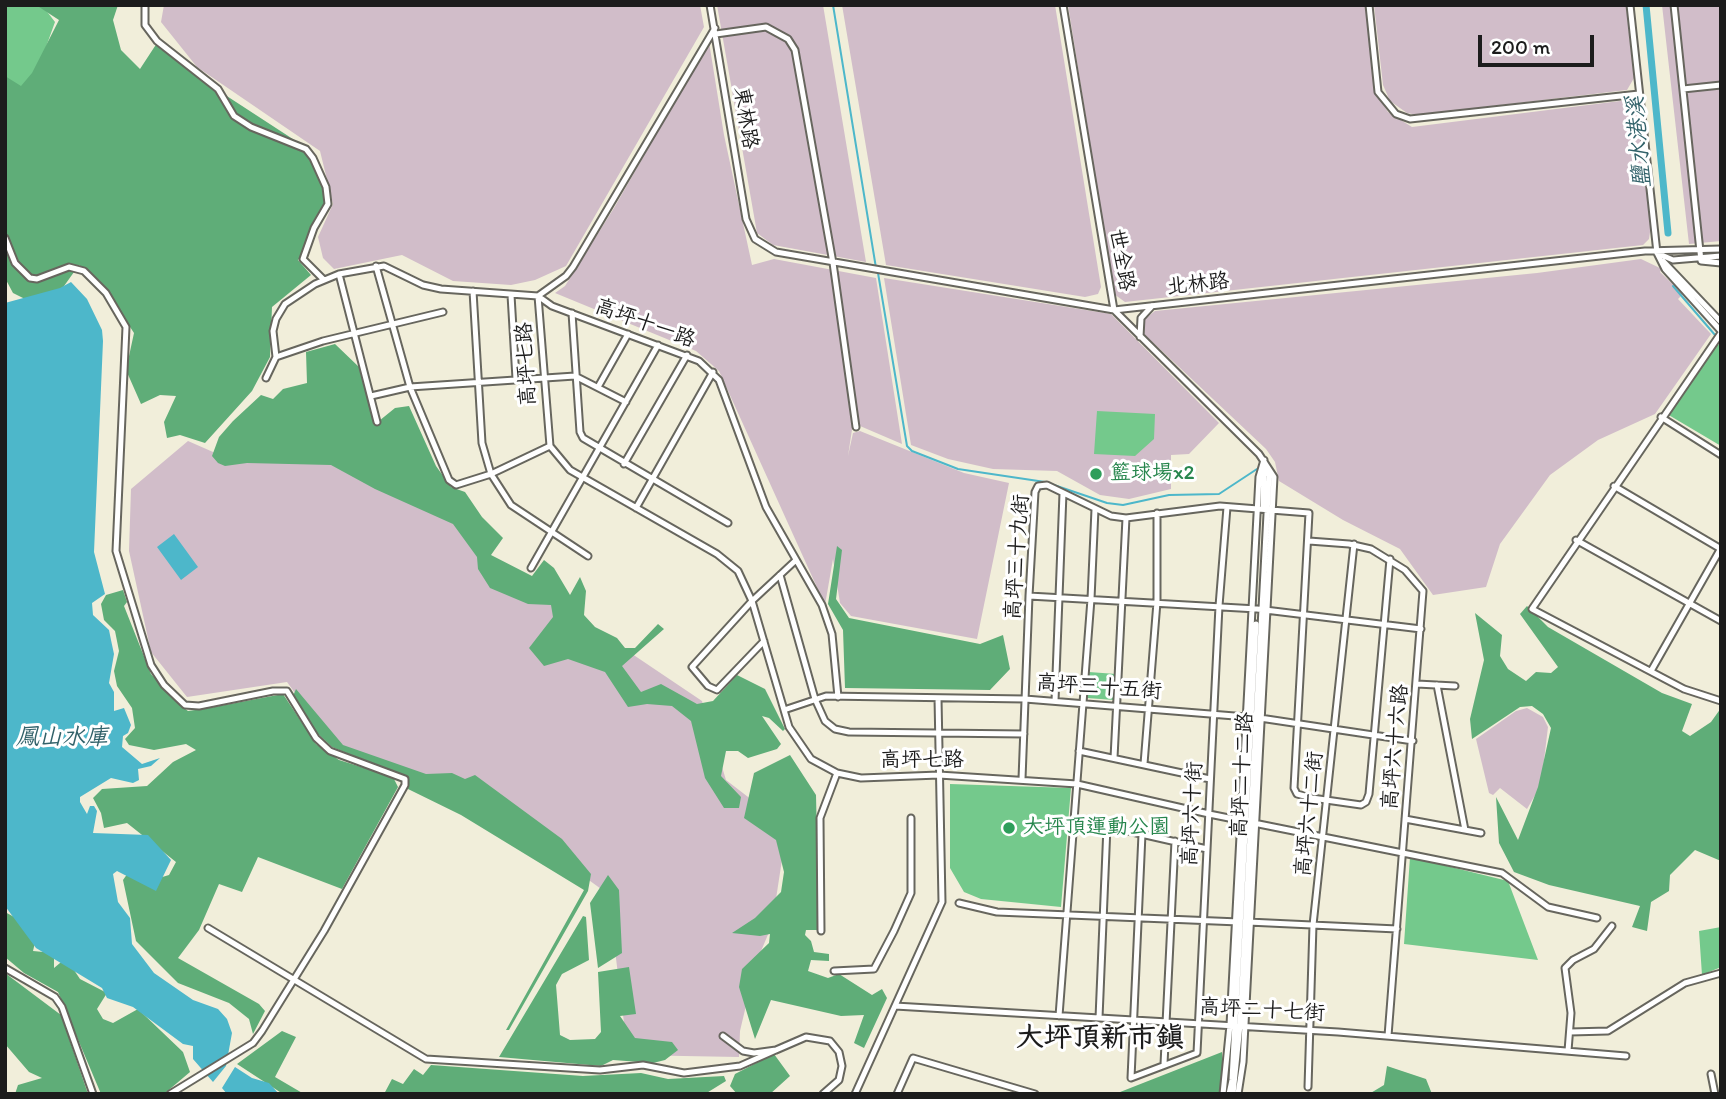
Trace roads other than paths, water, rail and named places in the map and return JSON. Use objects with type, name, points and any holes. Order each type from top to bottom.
[{"type":"street","points":[[145,5],[145,26],[150,33],[167,50],[218,89],[234,116],[250,127],[306,149],[313,158],[326,187],[328,204],[314,228],[303,259],[324,280]]},
{"type":"street","name":"東林路","points":[[710,5],[746,219],[751,235]]},
{"type":"street","name":"世全路","points":[[1063,5],[1114,310],[1264,460]]},
{"type":"street","points":[[1370,5],[1378,92],[1396,114],[1410,119],[1639,94]]},
{"type":"street","points":[[1630,5],[1657,253],[1721,332],[1576,540],[1532,609],[1684,689],[1721,701]]},
{"type":"street","points":[[1674,5],[1701,254],[1706,264],[1721,263]]},
{"type":"street","points":[[538,296],[566,276],[573,267],[715,31],[766,27],[788,39],[794,50],[833,263],[856,427]]},
{"type":"street","points":[[1683,89],[1721,85]]},
{"type":"street","name":"北林路","points":[[751,235],[776,252],[1114,310],[1631,253],[1657,253],[1673,260],[1721,249]]},
{"type":"street","points":[[5,238],[15,263],[30,278],[37,279],[69,267],[84,271],[106,293],[126,327],[116,551],[151,666],[164,685],[185,705],[199,706],[273,691],[287,691],[316,738],[330,751],[405,779],[405,785],[389,815],[295,980],[262,1031],[246,1047],[170,1094]]},
{"type":"street","name":"北林路","points":[[1701,254],[1721,256]]},
{"type":"street","points":[[1661,261],[1669,265],[1721,322]]},
{"type":"street","points":[[266,378],[276,357],[272,331],[279,310],[324,280],[338,274],[376,266],[410,387],[449,480],[456,485],[491,474],[550,446]]},
{"type":"street","name":"高坪十一路","points":[[376,266],[393,269],[423,285],[538,296],[552,306],[687,355],[713,372],[733,415],[766,507],[822,606],[832,634],[838,697]]},
{"type":"street","points":[[338,274],[377,422]]},
{"type":"street","points":[[473,291],[482,443],[491,474],[511,505],[588,556]]},
{"type":"street","points":[[511,295],[516,379]]},
{"type":"street","name":"高坪七路","points":[[538,296],[550,446],[564,465],[582,478],[732,565],[746,583],[784,710],[797,743],[811,759],[837,773],[861,778],[939,775],[1077,783],[1209,814],[1502,873],[1548,907],[1597,918]]},
{"type":"street","points":[[1140,337],[1141,318],[1153,306]]},
{"type":"street","points":[[276,357],[443,312]]},
{"type":"street","points":[[572,313],[580,432],[599,449],[728,523]]},
{"type":"street","points":[[598,387],[628,334]]},
{"type":"street","points":[[531,568],[658,345]]},
{"type":"street","points":[[624,464],[687,355]]},
{"type":"street","points":[[636,508],[713,372]]},
{"type":"street","points":[[370,396],[410,387],[575,376],[626,402]]},
{"type":"street","points":[[1661,417],[1721,455]]},
{"type":"street","name":"高坪二十二路","points":[[1233,1094],[1265,510],[1264,460]]},
{"type":"street","name":"高坪二十二路","points":[[1264,460],[1274,477],[1265,510]]},
{"type":"street","name":"高坪三十九街","points":[[1022,779],[1029,596],[1035,492],[1038,486],[1047,485],[1111,516],[1126,518],[1227,507],[1309,513],[1309,541]]},
{"type":"street","points":[[1614,486],[1721,548],[1651,671]]},
{"type":"street","points":[[1055,701],[1063,493]]},
{"type":"street","name":"高坪六十街","points":[[1133,1020],[1131,1078],[1196,1053],[1219,606],[1227,507]]},
{"type":"street","points":[[1059,1016],[1091,598],[1095,509]]},
{"type":"street","points":[[1144,764],[1157,602],[1157,513]]},
{"type":"street","points":[[1114,758],[1126,518]]},
{"type":"street","points":[[1576,540],[1721,621]]},
{"type":"street","points":[[1309,541],[1294,788],[1297,794],[1361,805],[1366,802],[1390,559]]},
{"type":"street","name":"高坪六十六路","points":[[1309,541],[1354,544],[1390,559],[1405,570],[1423,591],[1388,1036]]},
{"type":"street","name":"高坪六十二街","points":[[1308,1087],[1313,925],[1354,544]]},
{"type":"street","points":[[764,641],[717,690],[708,686],[692,667],[752,601],[795,561]]},
{"type":"street","points":[[780,575],[814,699],[825,721],[842,731],[1024,734]]},
{"type":"street","points":[[1029,596],[1260,609],[1421,629]]},
{"type":"street","name":"高坪二十二路","points":[[1233,1094],[1260,609]]},
{"type":"street","points":[[1417,684],[1455,686]]},
{"type":"street","points":[[1437,685],[1465,830]]},
{"type":"street","name":"高坪三十五街","points":[[784,710],[814,699],[838,697],[1025,699],[1213,713],[1413,741]]},
{"type":"street","points":[[855,1094],[942,902],[938,698]]},
{"type":"street","points":[[1079,751],[1210,779]]},
{"type":"street","points":[[821,931],[820,818],[837,773]]},
{"type":"street","points":[[834,971],[874,969],[894,931],[911,893],[911,818]]},
{"type":"street","points":[[1075,819],[1207,849]]},
{"type":"street","points":[[1405,819],[1480,833]]},
{"type":"street","points":[[1098,1018],[1107,826]]},
{"type":"street","points":[[1133,1020],[1142,834]]},
{"type":"street","points":[[1164,1064],[1175,841]]},
{"type":"street","points":[[959,903],[997,912],[1397,929]]},
{"type":"street","points":[[1568,1051],[1570,1032],[1565,968],[1594,949],[1612,926]]},
{"type":"street","points":[[208,928],[426,1059],[600,1070],[643,1065],[684,1073],[740,1066],[806,1037],[830,1041],[839,1052],[842,1066],[839,1080],[823,1094]]},
{"type":"street","points":[[5,968],[55,997],[62,1007],[93,1094]]},
{"type":"street","points":[[1570,1032],[1608,1031],[1685,983],[1721,973]]},
{"type":"street","name":"高坪二十七街","points":[[895,1006],[1237,1025],[1568,1051],[1599,1051],[1626,1056]]},
{"type":"street","name":"高坪二十二路","points":[[1223,1094],[1237,1025]]},
{"type":"street","points":[[723,1036],[743,1051],[754,1053],[776,1050]]},
{"type":"street","points":[[897,1094],[913,1058],[1035,1094]]},
{"type":"street","points":[[1711,1074],[1715,1094]]},
{"type":"water","name":"鳳山水庫","points":[[71,282],[87,299],[102,330],[103,341],[94,552],[105,594],[92,603],[93,615],[109,630],[114,654],[109,683],[114,692],[114,711],[124,708],[131,725],[128,733],[123,736],[122,747],[142,764],[160,758],[151,766],[138,769],[139,780],[133,783],[111,778],[80,797],[80,802],[87,814],[90,806],[94,806],[97,811],[93,833],[148,835],[171,860],[156,891],[117,871],[113,874],[118,902],[130,918],[132,944],[154,973],[193,1000],[218,1009],[227,1019],[232,1033],[226,1066],[213,1082],[193,1059],[193,1046],[183,1044],[133,1007],[107,998],[102,988],[36,948],[5,906],[5,303],[60,288]]},
{"type":"water","points":[[174,534],[198,567],[181,580],[157,547]]},
{"type":"water","points":[[235,1067],[252,1078],[269,1083],[279,1094],[227,1094],[222,1088]]},
{"type":"waterway","points":[[833,5],[876,268]]},
{"type":"waterway","name":"鹽水港溪","points":[[1646,5],[1668,233]]},
{"type":"waterway","points":[[878,273],[907,446],[912,451],[958,469],[1045,482]]},
{"type":"waterway","name":"鹽水港溪","points":[[1673,286],[1715,335]]},
{"type":"waterway","points":[[1051,484],[1107,503],[1123,505],[1169,495],[1219,494],[1257,469]]},
{"type":"place","name":"籃球場x2","points":[[1096,474]]},
{"type":"place","name":"大坪頂運動公園","points":[[1009,828]]},
{"type":"district","name":"大坪頂新市鎮","points":[[1100,1039]]}]
